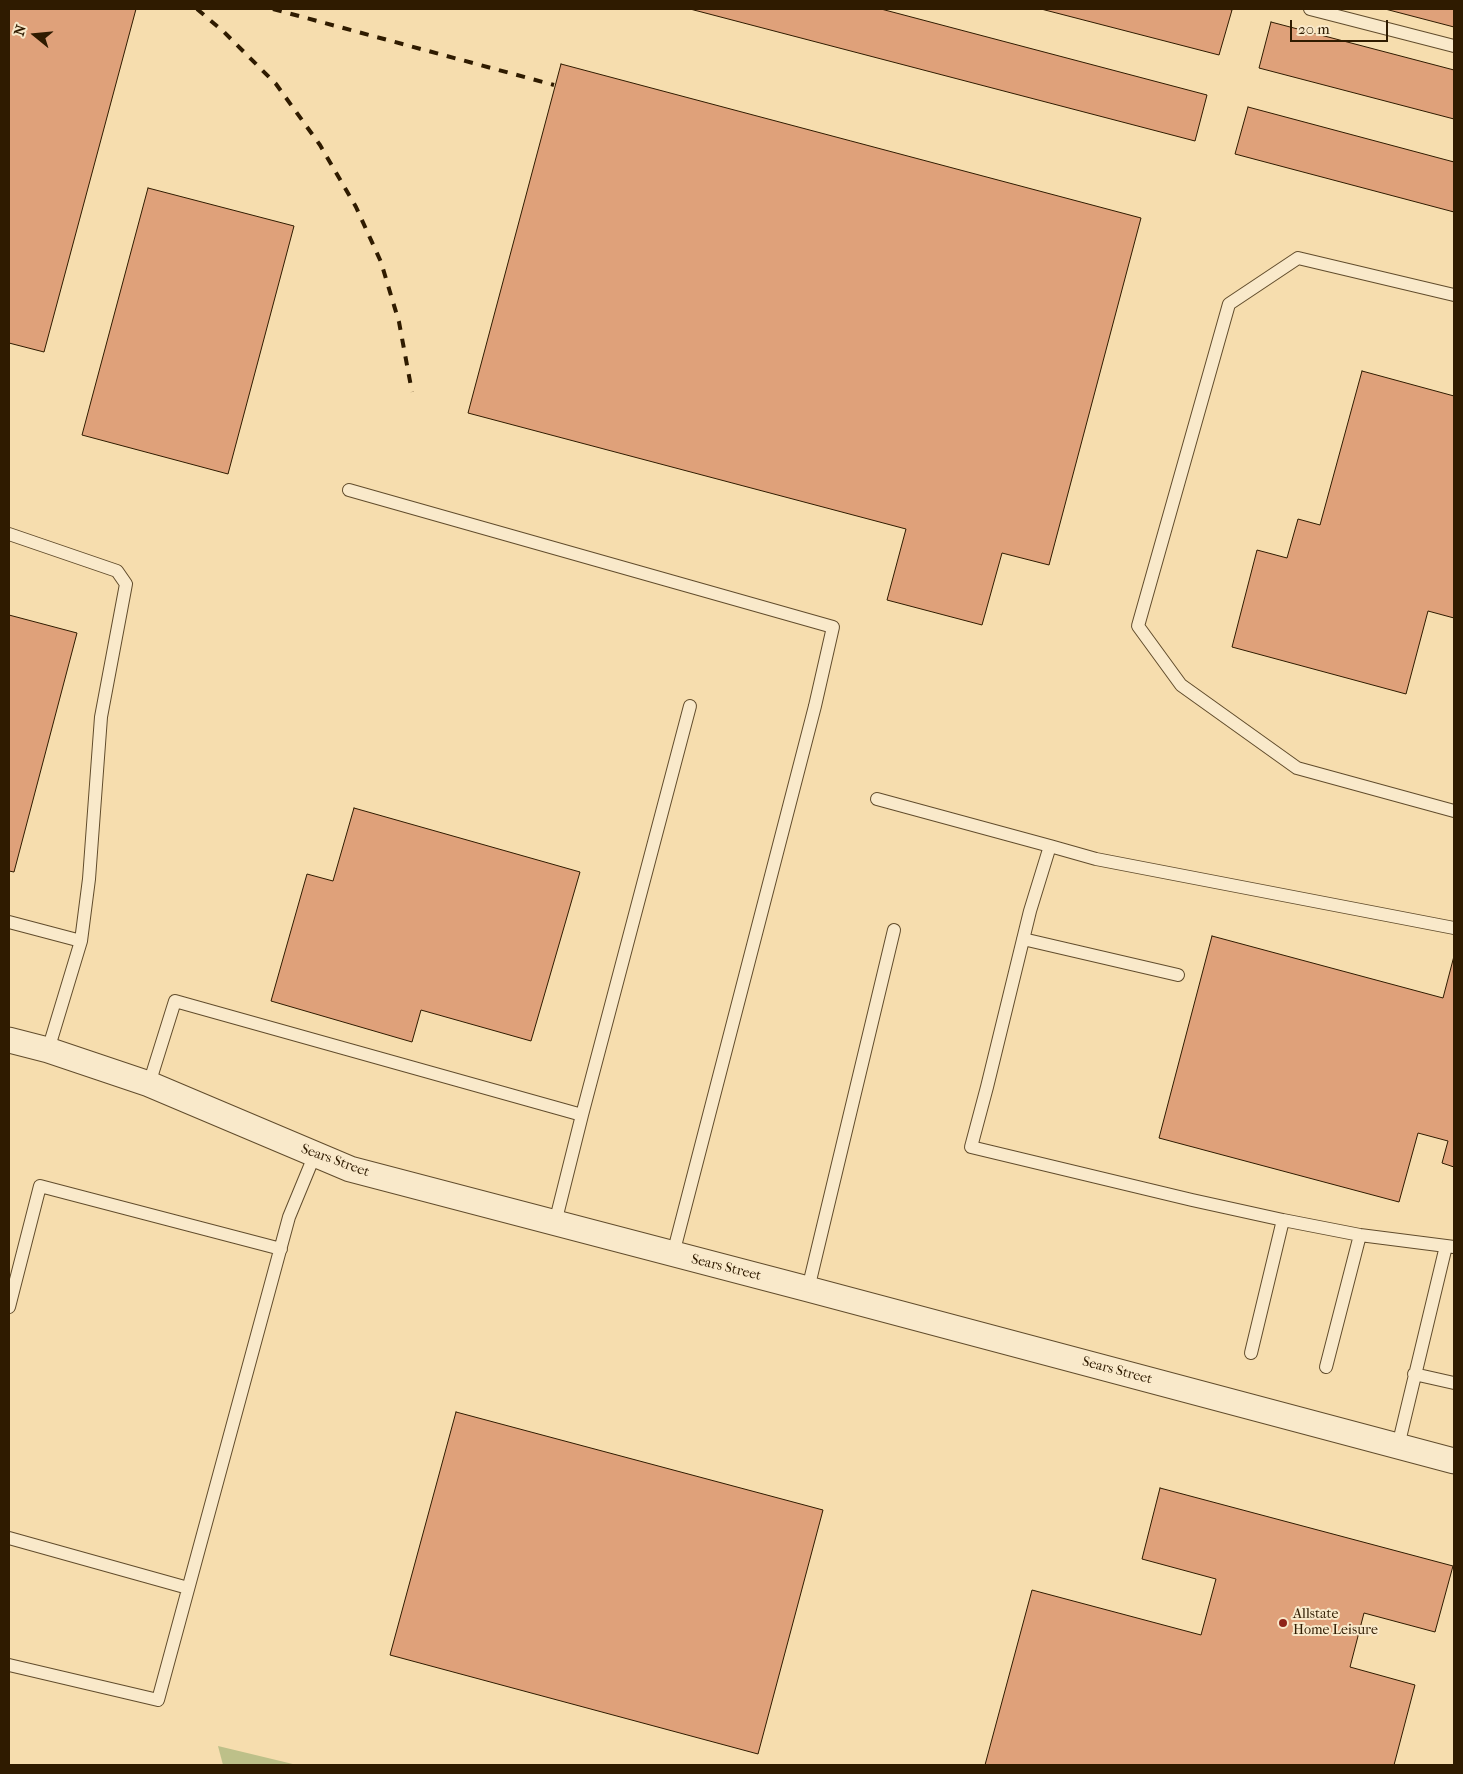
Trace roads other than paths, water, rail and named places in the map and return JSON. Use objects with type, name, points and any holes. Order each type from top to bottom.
[{"type":"street","name":"Sears Street","points":[[9,1040],[48,1050],[149,1084],[350,1169],[1454,1461]]},
{"type":"lane","points":[[1310,9],[1454,46]]},
{"type":"lane","points":[[1454,295],[1298,258],[1229,304],[1138,626],[1181,684],[1297,768],[1454,811]]},
{"type":"lane","points":[[349,490],[833,627],[815,706],[673,1254]]},
{"type":"lane","points":[[9,534],[117,571],[126,584],[101,717],[89,880],[81,941],[48,1050]]},
{"type":"lane","points":[[555,1223],[690,706]]},
{"type":"lane","points":[[877,798],[1106,860],[1454,928]]},
{"type":"lane","points":[[1050,846],[1024,939],[971,1147],[1283,1220],[1360,1235],[1450,1246],[1414,1374],[1398,1446]]},
{"type":"lane","points":[[9,922],[81,941]]},
{"type":"lane","points":[[808,1289],[894,930]]},
{"type":"lane","points":[[1024,939],[1178,974]]},
{"type":"lane","points":[[149,1084],[175,1001],[582,1115]]},
{"type":"lane","points":[[9,1665],[158,1700],[289,1217],[315,1154]]},
{"type":"lane","points":[[9,1307],[40,1186],[280,1249]]},
{"type":"lane","points":[[1252,1354],[1283,1220]]},
{"type":"lane","points":[[1326,1367],[1360,1235]]},
{"type":"lane","points":[[1414,1374],[1454,1383]]},
{"type":"lane","points":[[9,1538],[188,1588]]},
{"type":"railway","points":[[197,9],[224,32],[276,84],[320,145],[356,207],[381,262],[399,322],[412,392]]},
{"type":"railway","points":[[273,9],[554,85]]},
{"type":"place","name":"Allstate Home Leisure","points":[[1283,1623]]}]
